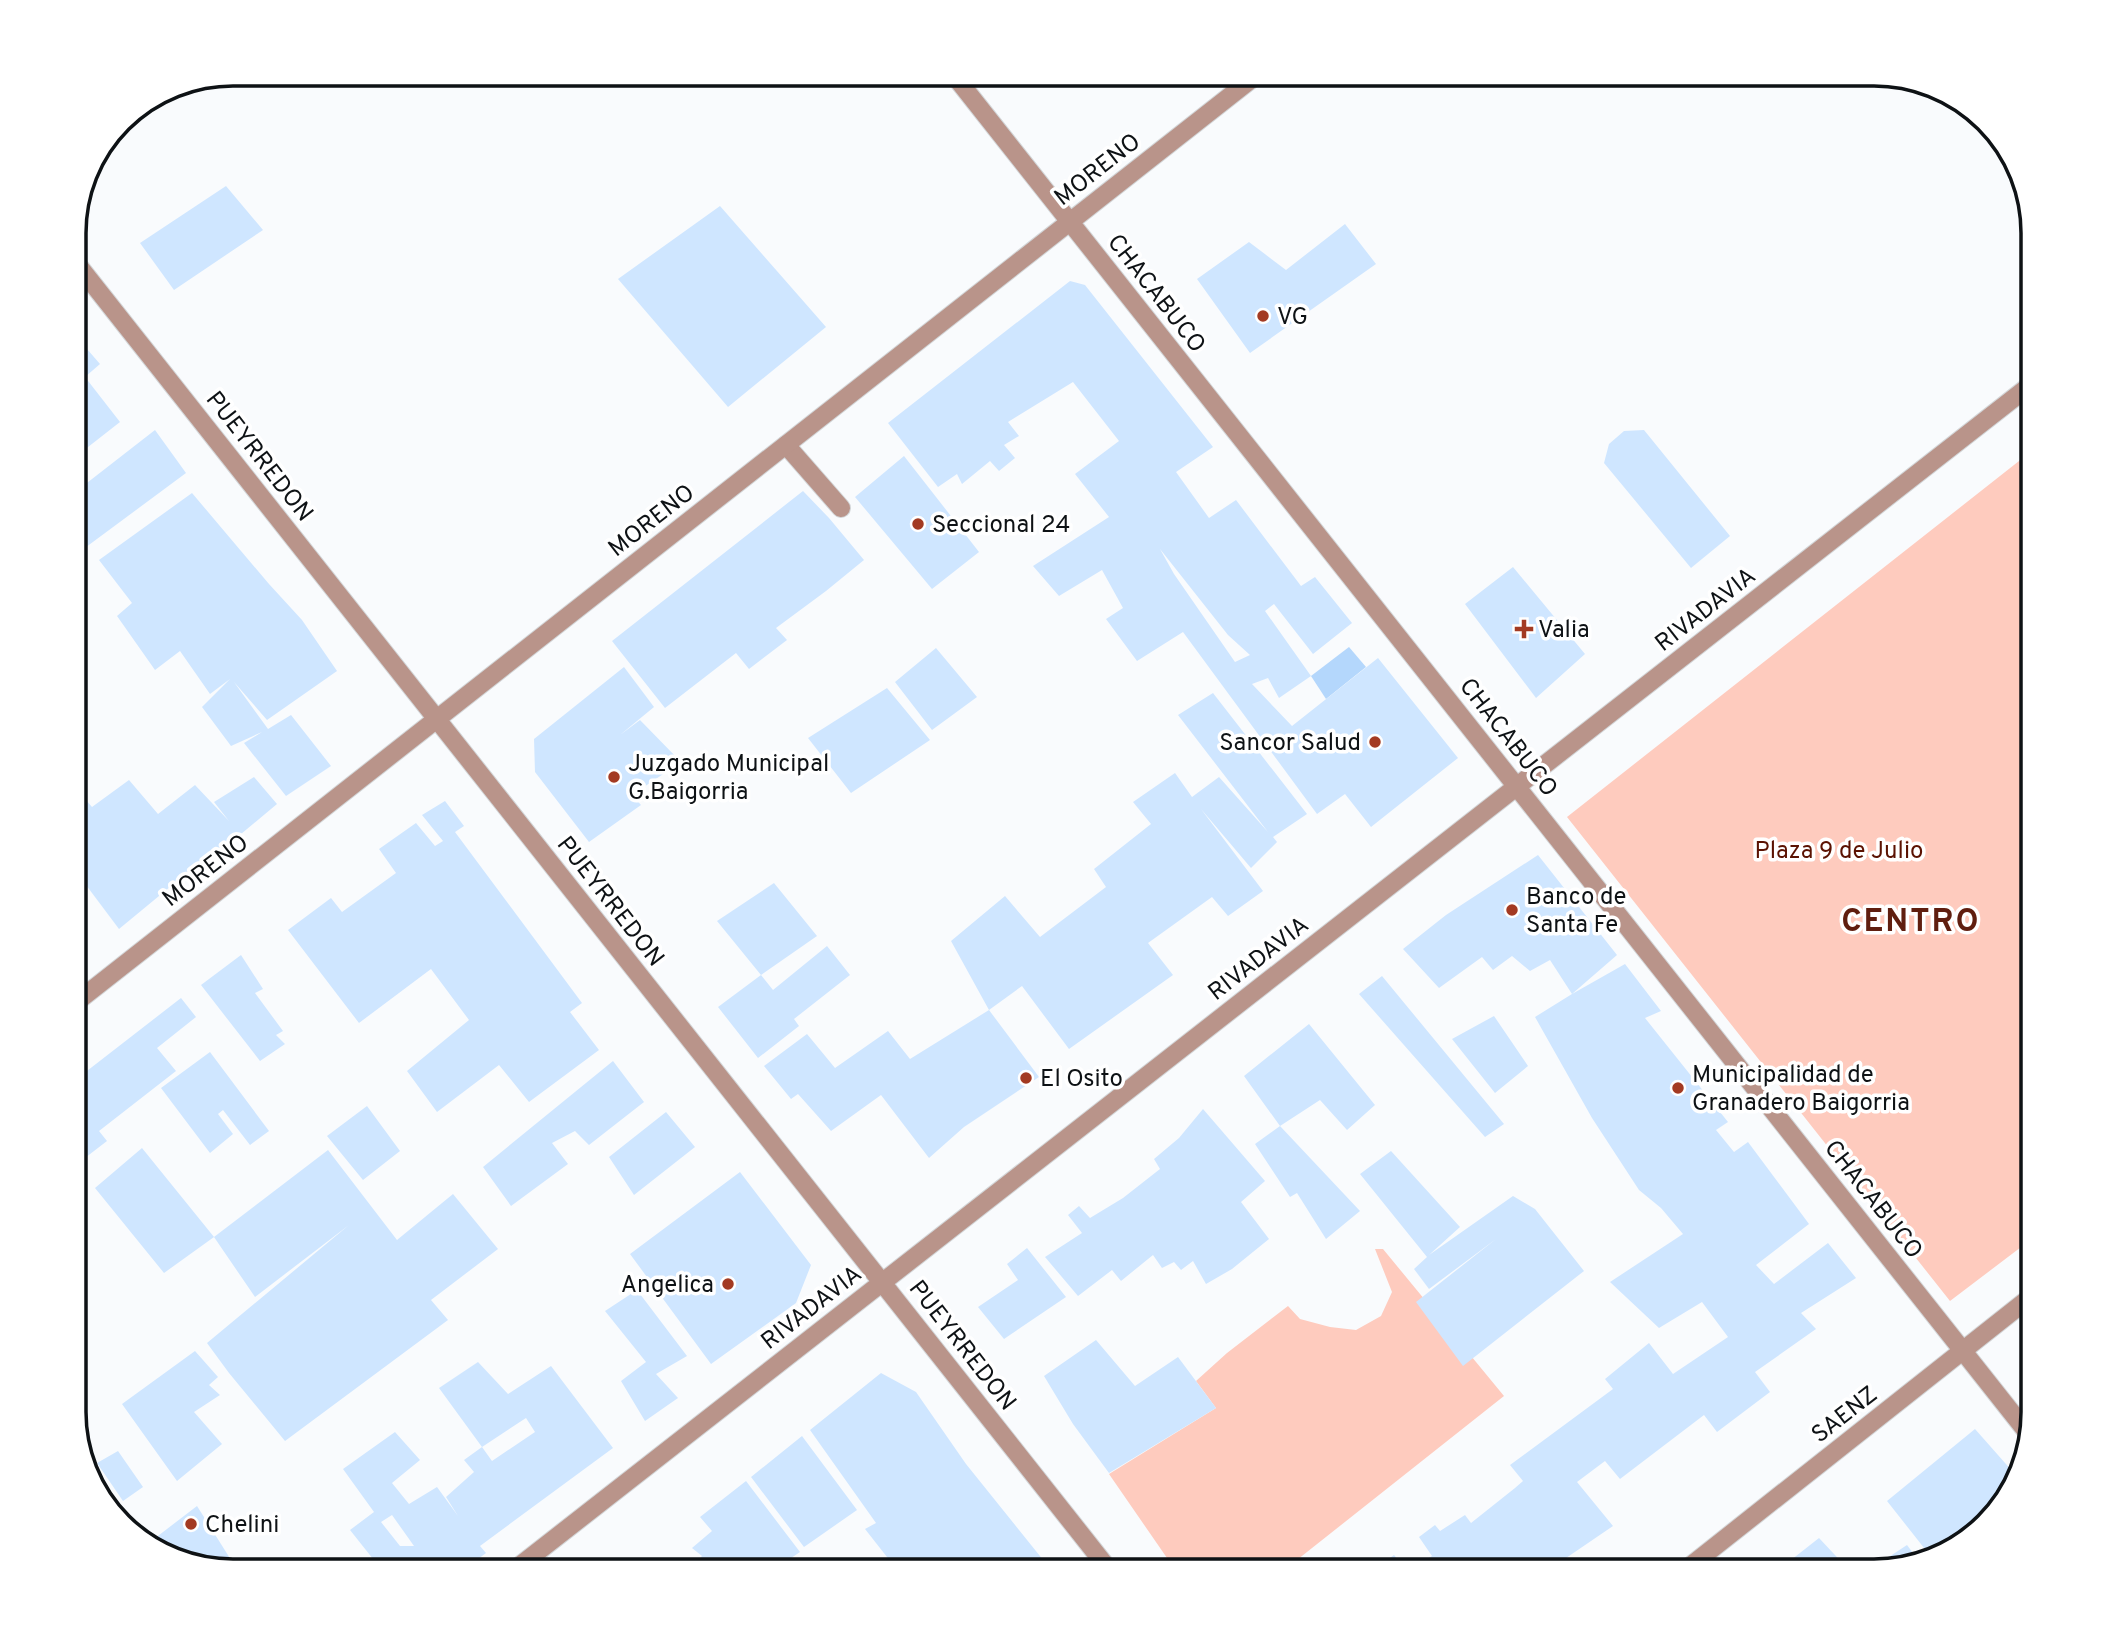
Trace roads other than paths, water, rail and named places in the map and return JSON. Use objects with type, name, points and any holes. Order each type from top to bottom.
[{"type":"street","name":"CHACABUCO","points":[[962,86],[2020,1424]]},
{"type":"street","name":"MORENO","points":[[86,995],[1243,86]]},
{"type":"street","name":"PUEYRREDON","points":[[86,275],[1100,1559]]},
{"type":"street","name":"RIVADAVIA","points":[[530,1559],[2021,393]]},
{"type":"street","points":[[786,445],[841,508]]},
{"type":"street","name":"SAENZ","points":[[1700,1559],[2021,1304]]},
{"type":"water","points":[[1349,647],[1366,667],[1326,699],[1311,676]]},
{"type":"place","name":"VG","points":[[1263,316]]},
{"type":"place","name":"Seccional 24","points":[[918,524]]},
{"type":"place","name":"Valia","points":[[1524,629]]},
{"type":"place","name":"Sancor Salud","points":[[1375,742]]},
{"type":"place","name":"Juzgado Municipal G.Baigorria","points":[[614,777]]},
{"type":"place","name":"Banco de Santa Fe","points":[[1512,910]]},
{"type":"place","name":"El Osito","points":[[1026,1078]]},
{"type":"place","name":"Municipalidad de Granadero Baigorria","points":[[1678,1088]]},
{"type":"place","name":"Angelica","points":[[728,1284]]},
{"type":"place","name":"Chelini","points":[[191,1524]]},
{"type":"district","name":"CENTRO","points":[[1911,920]]},
{"type":"park label","name":"Plaza 9 de Julio","points":[[1839,850]]}]
